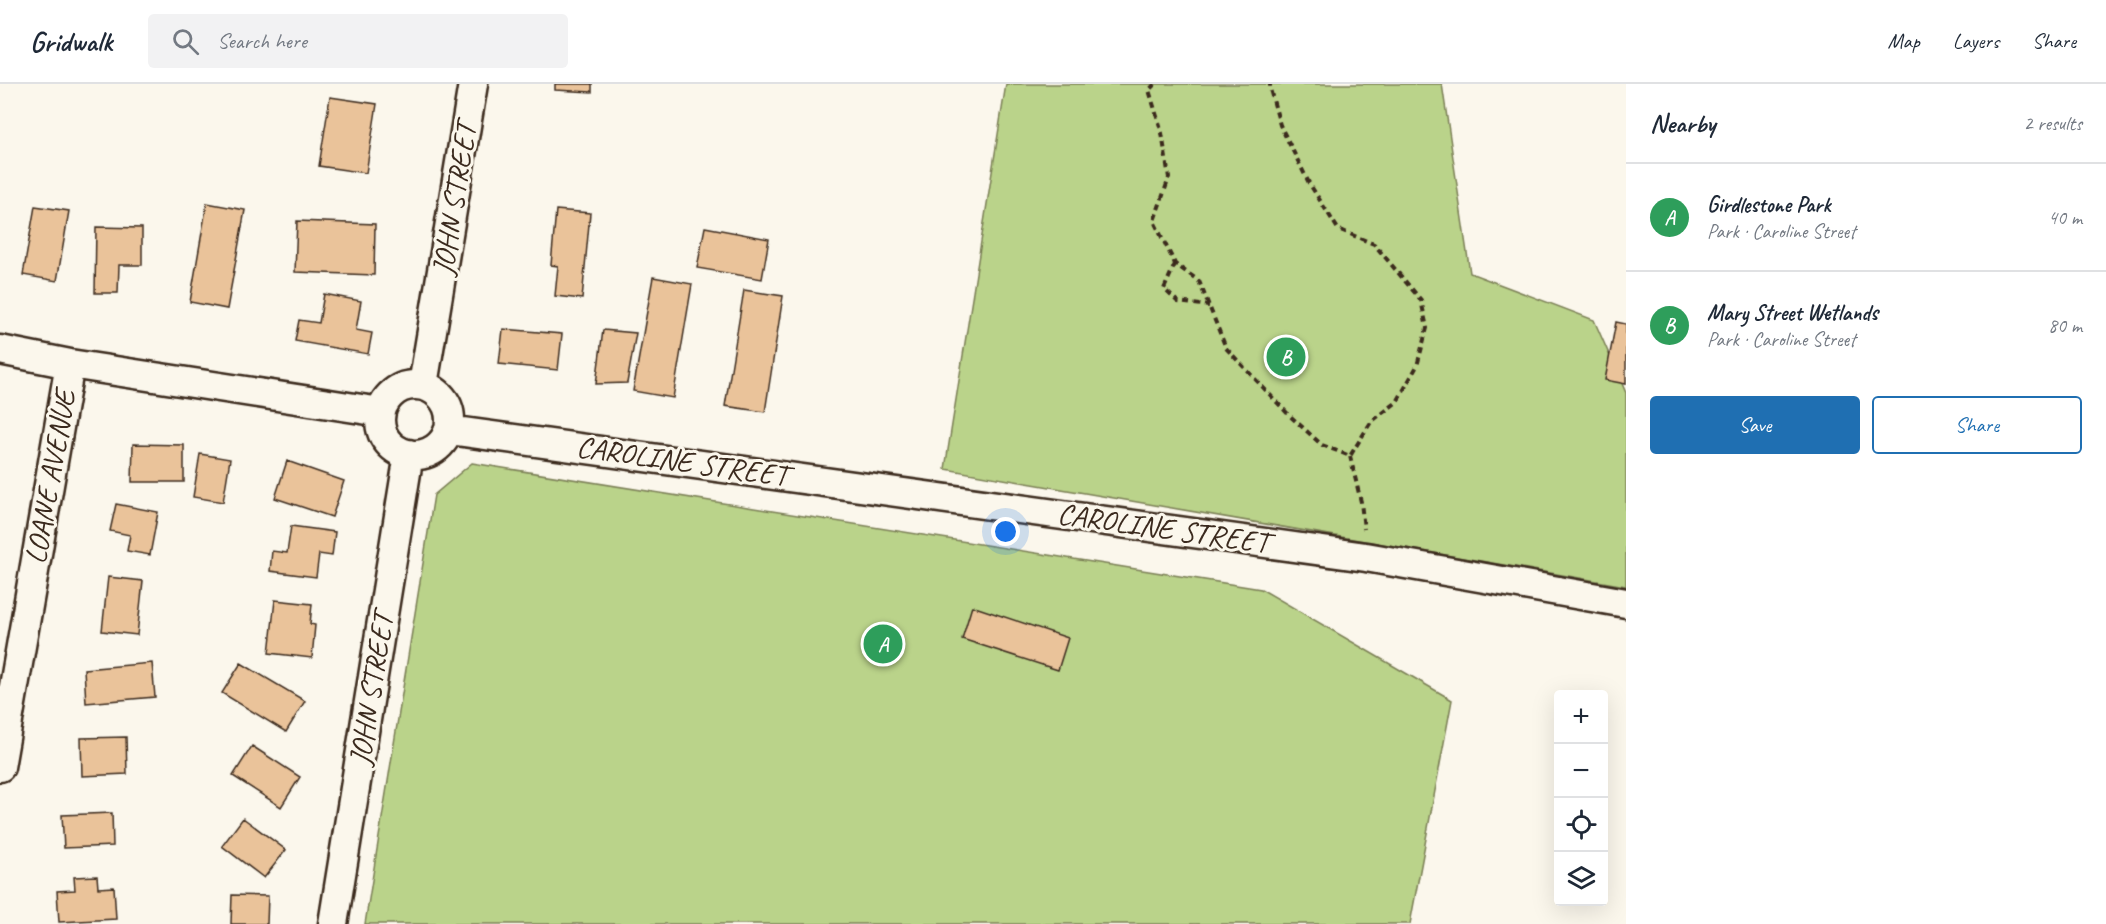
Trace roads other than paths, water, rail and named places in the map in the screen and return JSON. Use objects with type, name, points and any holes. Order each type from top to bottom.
[{"type":"street","name":"JOHN STREET","points":[[423,385],[473,84]]},
{"type":"street","points":[[0,350],[69,364],[381,412]]},
{"type":"street","name":"LOANE AVENUE","points":[[0,767],[69,364]]},
{"type":"street","points":[[423,385],[440,394],[446,402],[449,411],[449,430],[438,447],[420,454],[410,454],[390,444],[384,434],[381,412],[392,393],[401,387],[423,385]]},
{"type":"street","name":"CAROLINE STREET","points":[[449,430],[1366,557],[1626,603]]},
{"type":"street","name":"JOHN STREET","points":[[333,924],[410,454]]},
{"type":"place","name":"Mary Street Wetlands","points":[[1286,357]]},
{"type":"place","name":"Girdlestone Park","points":[[883,644]]}]
